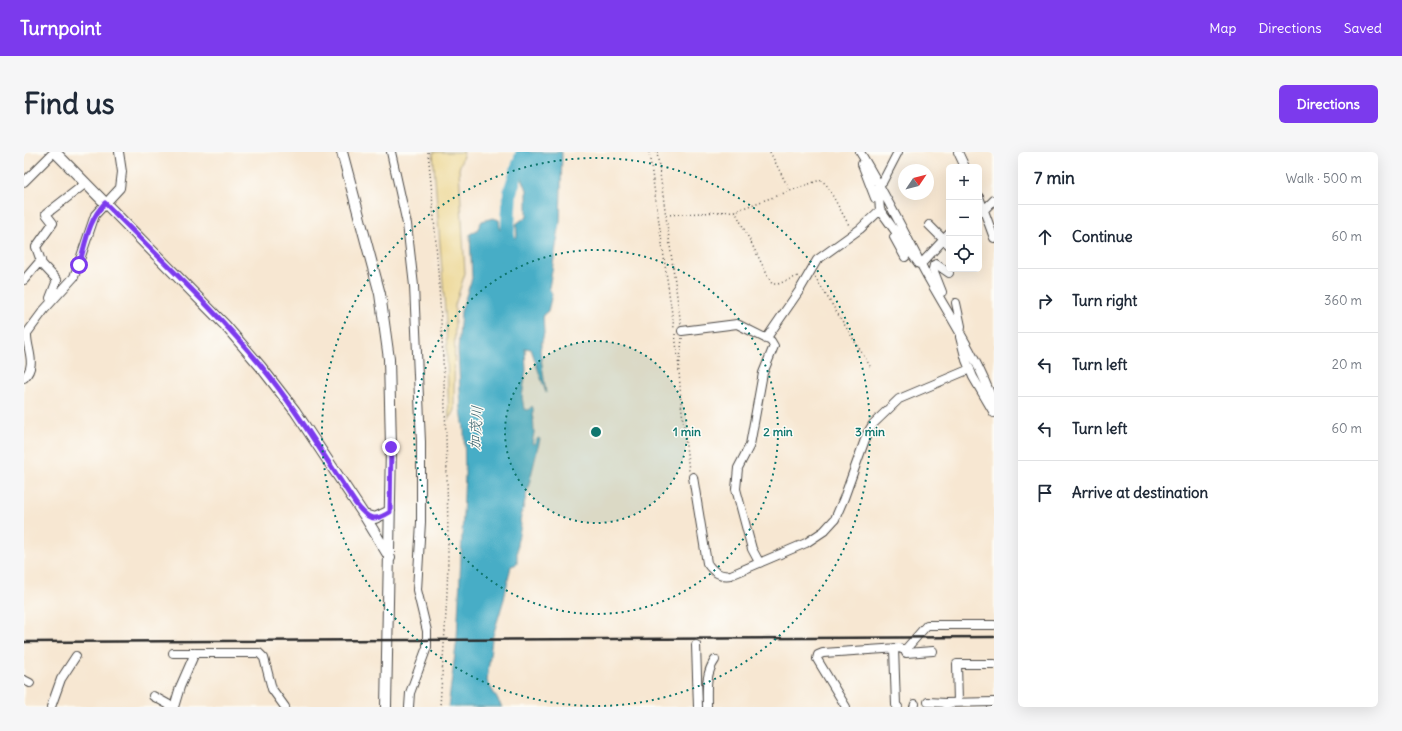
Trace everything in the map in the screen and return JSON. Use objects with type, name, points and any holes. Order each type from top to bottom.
[{"type":"street","points":[[24,182],[54,152],[225,325],[262,366],[295,411],[364,515],[390,558]]},
{"type":"street","points":[[24,325],[46,306],[74,277],[91,223],[95,215],[120,188],[122,172],[119,152]]},
{"type":"street","points":[[342,152],[380,294],[386,325],[389,366],[390,512],[386,707]]},
{"type":"street","points":[[391,152],[407,224],[415,293],[421,442],[421,522],[417,590],[428,631],[427,647],[410,693],[409,707]]},
{"type":"street","points":[[859,152],[880,185],[921,264],[961,332],[988,386],[994,404]]},
{"type":"street","points":[[859,152],[880,210],[905,257]]},
{"type":"street","points":[[898,152],[878,188],[880,210],[915,261],[918,264],[921,264]]},
{"type":"street","points":[[958,152],[964,164]]},
{"type":"street","points":[[24,378],[29,372],[31,364],[27,332],[46,306],[57,280],[41,260],[36,247],[53,223],[46,214],[86,184]]},
{"type":"street","points":[[979,200],[994,237]]},
{"type":"street","points":[[984,210],[994,200]]},
{"type":"street","points":[[766,339],[799,291],[817,260],[854,234],[880,210]]},
{"type":"street","points":[[929,225],[946,239]]},
{"type":"street","points":[[921,264],[946,241]]},
{"type":"street","points":[[24,280],[41,260]]},
{"type":"street","points":[[941,299],[942,294],[933,270],[934,265],[936,264],[949,273]]},
{"type":"street","points":[[956,303],[961,332],[960,337],[970,369],[994,413]]},
{"type":"street","points":[[682,331],[737,324],[770,341],[774,348],[763,374],[750,445],[738,468],[736,489],[749,538],[759,562]]},
{"type":"street","points":[[693,477],[705,556],[710,568],[715,572],[725,576],[731,575],[806,543],[830,526],[844,498],[869,428],[892,405],[908,394],[970,369]]},
{"type":"street","points":[[364,515],[375,518],[390,512]]},
{"type":"street","points":[[905,650],[927,624],[994,625]]},
{"type":"street","points":[[696,645],[698,707]]},
{"type":"street","points":[[894,648],[896,705],[898,707]]},
{"type":"street","points":[[845,704],[817,659],[818,655],[823,653],[894,648],[905,650],[906,653],[910,654],[933,651]]},
{"type":"street","points":[[153,696],[174,707],[180,687],[195,652]]},
{"type":"street","points":[[173,653],[259,653],[264,658],[268,669],[269,683],[285,707]]},
{"type":"street","points":[[50,707],[61,679],[76,656]]},
{"type":"street","points":[[707,707],[706,680],[715,660]]},
{"type":"street","points":[[958,702],[957,664],[994,664]]},
{"type":"street","points":[[928,702],[946,705],[958,702],[994,702]]},
{"type":"path","points":[[428,152],[440,291],[447,490],[448,548],[446,617],[440,707]]},
{"type":"path","points":[[649,152],[679,370],[685,439],[690,474],[693,477]]},
{"type":"path","points":[[657,152],[682,331],[683,343],[679,370]]},
{"type":"path","points":[[770,152],[790,191]]},
{"type":"path","points":[[666,215],[735,211],[820,180],[823,181],[854,234]]},
{"type":"sand","points":[[433,152],[464,152],[459,169],[465,273],[455,305],[454,410],[449,420],[446,323]]},
{"type":"water","points":[[518,152],[562,152],[560,223],[549,288],[552,294],[548,311],[543,315],[544,333],[540,350],[546,393],[531,349],[525,348],[526,371],[522,397],[524,409],[528,410],[532,406],[533,408],[534,433],[532,443],[534,444],[538,438],[540,439],[520,521],[521,525],[517,544],[517,564],[511,566],[504,599],[492,639],[487,681],[502,707],[448,707],[457,639],[465,474],[464,429],[461,409],[458,350],[461,311],[472,278],[470,234],[477,230],[482,221],[493,218],[499,220],[500,229],[504,229],[503,237],[511,240],[517,236],[516,224],[527,216],[527,190],[522,178]]},
{"type":"waterway","name":"加茂川","points":[[506,257],[510,192],[523,152]]},
{"type":"railway","points":[[24,642],[994,637]]},
{"type":"route","points":[[79,265],[91,223],[95,215],[105,203],[225,325],[262,366],[295,411],[356,504],[364,515],[371,518],[385,515],[390,512],[391,447]]}]
